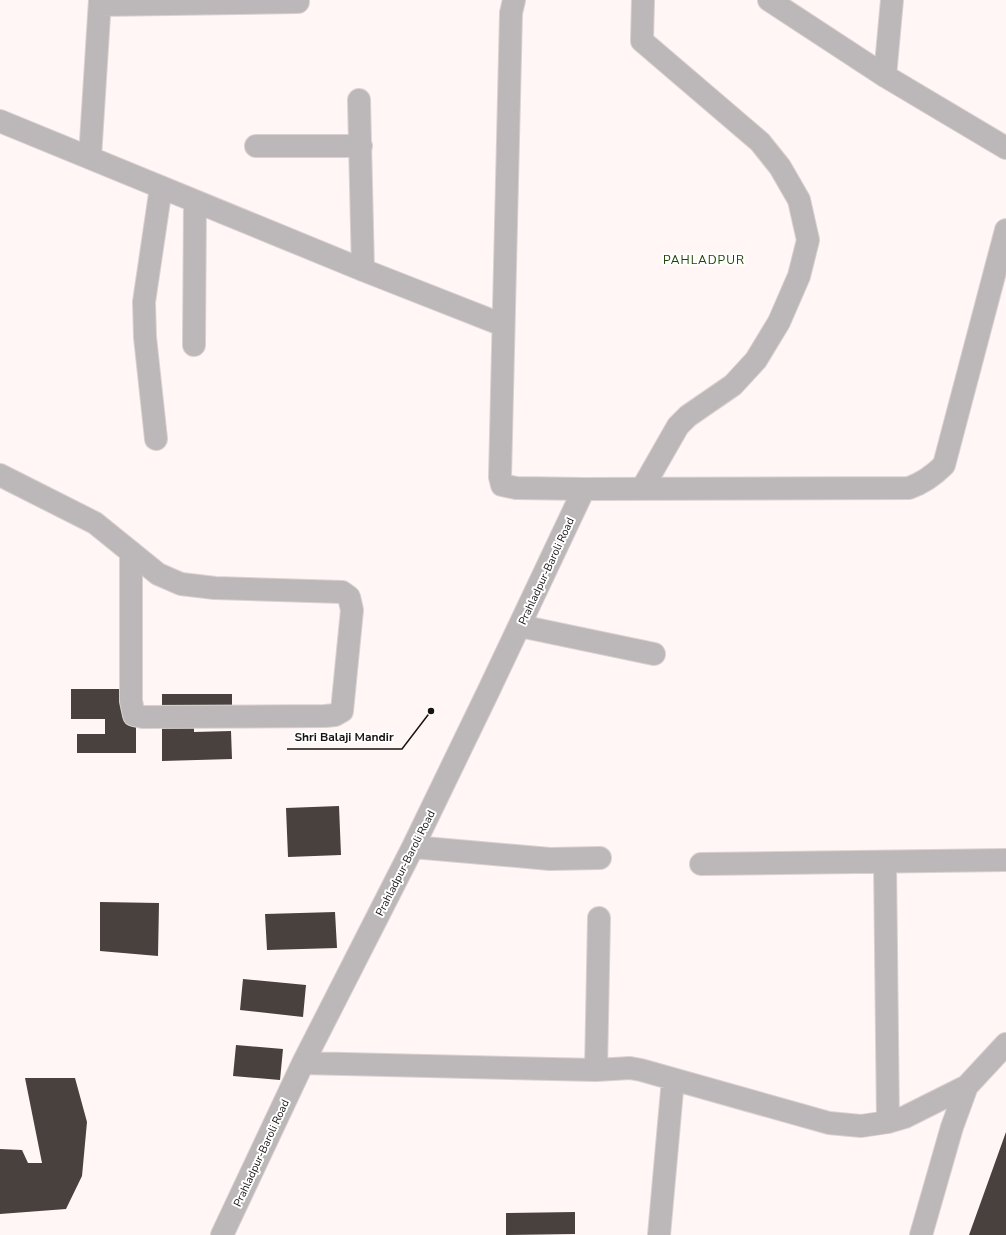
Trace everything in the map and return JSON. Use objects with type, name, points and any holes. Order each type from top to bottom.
[{"type":"street","points":[[514,0],[511,13],[503,325],[500,477],[502,485],[516,488],[584,489],[909,488],[933,476],[944,465],[1006,230]]},
{"type":"street","points":[[642,0],[642,41],[760,142],[780,167],[799,200],[808,240],[799,276],[779,322],[756,360],[733,385],[688,416],[678,426],[642,489]]},
{"type":"street","points":[[769,0],[885,76],[1006,148]]},
{"type":"street","points":[[885,76],[892,0]]},
{"type":"street","points":[[90,157],[100,2],[298,2]]},
{"type":"street","points":[[359,100],[364,270]]},
{"type":"street","points":[[0,121],[364,270],[503,325]]},
{"type":"street","points":[[256,146],[361,146]]},
{"type":"street","points":[[156,439],[145,337],[144,302],[162,187]]},
{"type":"street","points":[[194,345],[195,201]]},
{"type":"street","points":[[0,475],[95,523],[131,552],[158,574],[181,584],[215,588],[342,592],[348,598],[352,610],[342,711],[336,715],[325,716],[143,717],[134,715],[131,701],[131,552]]},
{"type":"street","name":"Prahladpur-Baroli Road","points":[[222,1235],[303,1063],[413,848],[584,489]]},
{"type":"street","points":[[520,626],[654,654]]},
{"type":"street","points":[[413,848],[550,859],[600,858]]},
{"type":"street","points":[[701,864],[1006,860]]},
{"type":"street","points":[[885,862],[888,1122]]},
{"type":"street","points":[[596,1070],[599,918]]},
{"type":"street","points":[[303,1063],[596,1070],[630,1068],[829,1123],[861,1126],[888,1122],[905,1117],[967,1086],[1006,1044]]},
{"type":"street","points":[[659,1235],[673,1080]]},
{"type":"street","points":[[921,1235],[952,1127],[967,1086]]},
{"type":"building","points":[[71,689],[137,689],[137,706],[162,706],[162,694],[232,694],[232,716],[194,726],[194,732],[231,731],[232,759],[162,761],[162,726],[136,726],[136,753],[77,753],[77,734],[105,734],[105,719],[71,719]]},
{"type":"building","points":[[339,806],[341,855],[288,857],[286,808]]},
{"type":"building","points":[[100,902],[159,903],[158,956],[100,951]]},
{"type":"building","points":[[335,912],[337,948],[267,950],[265,914]]},
{"type":"building","points":[[243,979],[306,985],[303,1017],[240,1010]]},
{"type":"building","points":[[236,1045],[283,1049],[280,1080],[233,1076]]},
{"type":"building","points":[[25,1078],[75,1078],[87,1122],[82,1176],[66,1209],[0,1214],[0,1149],[22,1150],[28,1163],[42,1163]]},
{"type":"building","points":[[1006,1132],[1006,1235],[969,1235]]},
{"type":"building","points":[[575,1212],[575,1234],[506,1235],[506,1213]]},
{"type":"place","name":"Shri Balaji Mandir","points":[[431,711]]},
{"type":"district","name":"PAHLADPUR","points":[[704,260]]}]
